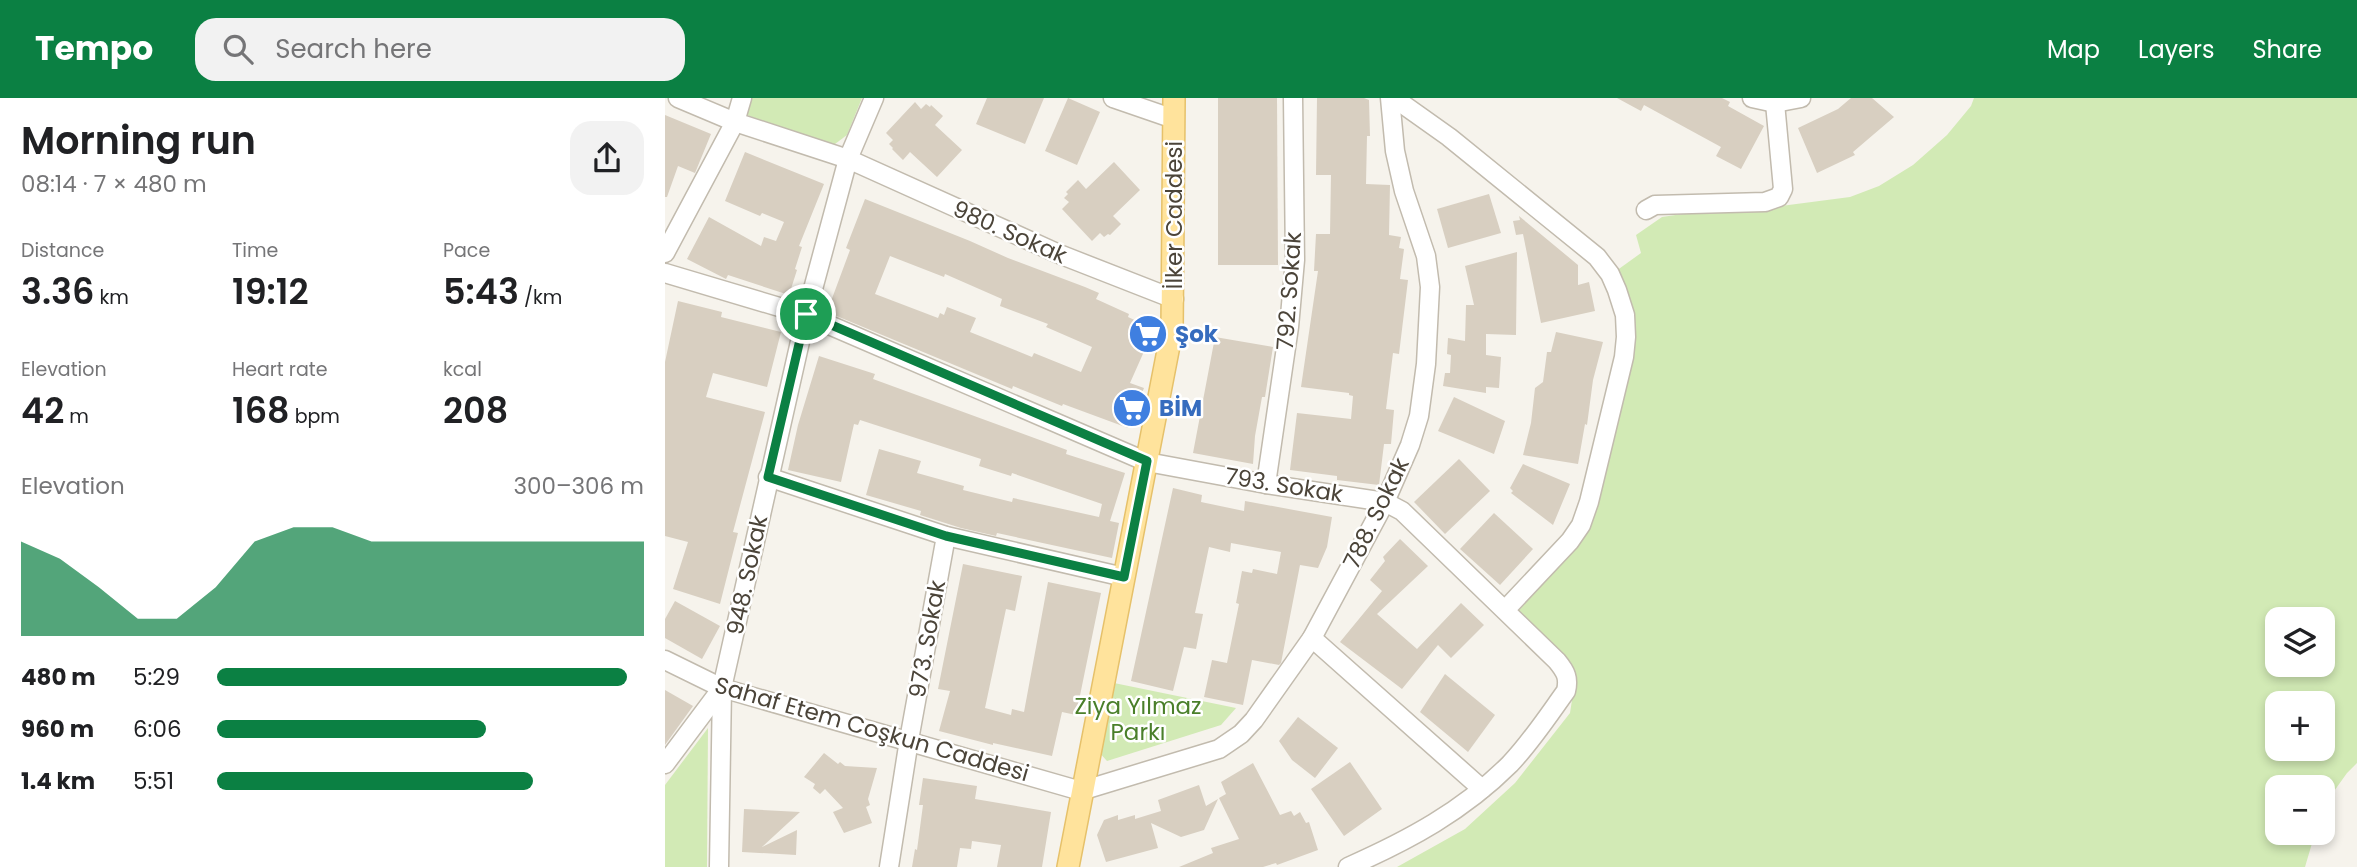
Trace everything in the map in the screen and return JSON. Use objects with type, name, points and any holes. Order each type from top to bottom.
[{"type":"main road","name":"İlker Caddesi","points":[[1068,867],[1169,354],[1174,299],[1174,109]]},
{"type":"street","points":[[678,98],[735,122]]},
{"type":"street","points":[[665,253],[735,122],[742,98]]},
{"type":"street","name":"948. Sokak","points":[[722,688],[806,314],[848,159],[874,98]]},
{"type":"street","points":[[1113,98],[1174,109]]},
{"type":"street","name":"792. Sokak","points":[[1266,484],[1289,327],[1295,260],[1293,98]]},
{"type":"street","points":[[1392,98],[1459,146],[1597,257],[1610,274],[1625,314],[1624,357],[1581,525],[1570,541],[1506,610]]},
{"type":"street","name":"788. Sokak","points":[[1081,791],[1219,749],[1241,734],[1254,720],[1312,638],[1385,502],[1419,416],[1430,316],[1426,256],[1404,191],[1395,150],[1392,98]]},
{"type":"street","points":[[1752,98],[1775,103],[1801,98]]},
{"type":"street","points":[[1647,210],[1655,205],[1765,202],[1779,197],[1783,189],[1775,103]]},
{"type":"street","name":"980. Sokak","points":[[735,122],[848,159],[1059,254],[1174,299]]},
{"type":"street","name":"793. Sokak","points":[[665,273],[806,314],[1147,461],[1266,484],[1385,502],[1402,511],[1557,661],[1569,680],[1566,691],[1535,734],[1511,762],[1482,789]]},
{"type":"street","points":[[768,477],[946,536],[1124,577]]},
{"type":"street","name":"973. Sokak","points":[[889,867],[946,536]]},
{"type":"street","points":[[1312,638],[1482,789],[1461,807],[1414,835],[1348,867]]},
{"type":"street","name":"Sahaf Etem Coşkun Caddesi","points":[[665,660],[722,688],[1081,791]]},
{"type":"street","points":[[665,764],[722,688]]},
{"type":"street","points":[[719,867],[722,688]]},
{"type":"green space","points":[[752,98],[862,98],[847,135],[831,147],[747,115]]},
{"type":"green space","points":[[1974,98],[2357,98],[2357,763],[2335,790],[2335,775],[2265,775],[2265,845],[2311,845],[2305,867],[1397,867],[1465,829],[1515,783],[1570,713],[1574,687],[1511,619],[1557,568],[1585,526],[1628,358],[1616,271],[1641,253],[1636,235],[1662,217],[1850,197],[1879,186],[1913,165],[1947,135],[1971,106]]},
{"type":"green space","name":"Ziya Yılmaz Parkı","points":[[1114,683],[1236,708],[1221,725],[1107,761],[1098,751]]},
{"type":"green space","points":[[708,728],[707,867],[665,867],[665,785]]},
{"type":"building","points":[[987,98],[1044,98],[1025,144],[976,124]]},
{"type":"building","points":[[1068,98],[1100,112],[1077,165],[1045,151]]},
{"type":"building","points":[[1218,98],[1277,98],[1278,265],[1218,265]]},
{"type":"building","points":[[1317,98],[1369,100],[1370,136],[1367,136],[1366,184],[1390,185],[1389,235],[1401,237],[1399,248],[1404,249],[1400,279],[1408,280],[1399,354],[1393,353],[1386,409],[1394,410],[1391,444],[1384,444],[1379,485],[1290,470],[1297,413],[1351,419],[1353,396],[1349,393],[1301,387],[1318,271],[1314,271],[1316,234],[1330,234],[1331,175],[1316,175]]},
{"type":"building","points":[[1617,98],[1722,98],[1730,102],[1728,106],[1764,126],[1741,169],[1716,156],[1721,147],[1644,105],[1641,111]]},
{"type":"building","points":[[1851,98],[1872,98],[1894,117],[1853,152],[1855,155],[1817,173],[1798,128],[1838,109]]},
{"type":"building","points":[[915,102],[921,109],[926,104],[930,107],[931,105],[943,116],[935,125],[962,150],[937,177],[910,152],[903,160],[889,144],[893,140],[886,133]]},
{"type":"building","points":[[665,115],[711,134],[695,173],[678,166],[667,197],[665,197]]},
{"type":"building","points":[[745,152],[824,184],[799,246],[802,247],[789,295],[728,275],[726,279],[687,259],[709,217],[761,246],[764,237],[776,241],[784,222],[762,213],[760,216],[725,201]]},
{"type":"building","points":[[1114,162],[1140,190],[1113,216],[1121,224],[1110,235],[1104,237],[1100,233],[1092,241],[1062,209],[1069,202],[1064,198],[1068,194],[1066,192],[1078,180],[1086,189]]},
{"type":"building","points":[[1489,194],[1501,233],[1448,248],[1437,209]]},
{"type":"building","points":[[865,199],[1099,293],[1096,299],[1129,314],[1128,317],[1141,323],[1137,332],[1150,338],[1130,383],[1144,388],[1128,428],[1013,386],[1012,389],[827,312],[850,250],[846,248]],"holes":[[[890,256],[944,277],[945,274],[1002,299],[1000,306],[1048,324],[1046,327],[1092,347],[1081,372],[1034,353],[1032,357],[970,332],[976,318],[947,307],[944,315],[940,313],[938,318],[875,294]]]},
{"type":"building","points":[[1519,216],[1578,265],[1578,285],[1589,282],[1595,311],[1541,323],[1523,234],[1516,235],[1513,221],[1520,220]]},
{"type":"building","points":[[1517,252],[1516,335],[1486,334],[1486,355],[1501,357],[1499,388],[1486,387],[1486,393],[1443,386],[1445,373],[1450,373],[1448,338],[1465,341],[1466,305],[1474,305],[1465,266]]},
{"type":"building","points":[[678,301],[722,312],[721,317],[781,332],[767,387],[713,373],[706,397],[765,412],[733,532],[738,533],[720,604],[673,589],[688,542],[665,536],[665,362]]},
{"type":"building","points":[[1556,332],[1603,342],[1593,380],[1578,464],[1523,455],[1531,423],[1535,388],[1543,382],[1547,352],[1551,352]]},
{"type":"building","points":[[1215,337],[1273,347],[1255,436],[1253,464],[1193,453]]},
{"type":"building","points":[[819,356],[875,374],[873,379],[1067,450],[1066,454],[1125,473],[1110,521],[1119,523],[1112,558],[997,533],[996,536],[961,528],[920,515],[921,511],[866,495],[879,449],[921,461],[917,473],[964,486],[963,490],[1012,502],[1013,498],[1099,517],[1102,504],[1012,473],[1011,476],[979,466],[981,459],[860,420],[858,425],[854,424],[841,482],[788,470],[798,425]]},
{"type":"building","points":[[1454,397],[1505,421],[1494,454],[1438,431]]},
{"type":"building","points":[[1459,459],[1490,491],[1445,534],[1414,502]]},
{"type":"building","points":[[1523,464],[1570,484],[1553,525],[1511,493],[1513,491],[1510,488]]},
{"type":"building","points":[[1173,488],[1202,495],[1201,502],[1244,511],[1245,501],[1332,517],[1327,547],[1318,568],[1300,565],[1281,663],[1279,665],[1252,660],[1243,705],[1204,697],[1212,660],[1227,663],[1239,604],[1236,603],[1242,571],[1252,573],[1253,569],[1277,574],[1281,552],[1231,543],[1230,552],[1209,547],[1195,613],[1203,614],[1196,649],[1184,647],[1173,691],[1131,681]]},
{"type":"building","points":[[1494,513],[1533,549],[1500,585],[1460,549]]},
{"type":"building","points":[[1400,539],[1428,566],[1377,614],[1417,649],[1461,603],[1484,625],[1451,658],[1438,645],[1402,689],[1340,642],[1382,591],[1370,580],[1385,561],[1383,557]]},
{"type":"building","points":[[963,564],[1022,576],[1015,611],[1006,609],[985,708],[1011,715],[1012,709],[1024,712],[1048,582],[1101,593],[1076,715],[1062,712],[1052,756],[939,731],[950,691],[938,689]]},
{"type":"building","points":[[675,601],[720,626],[702,659],[665,638],[665,619]]},
{"type":"building","points":[[1445,674],[1495,715],[1468,752],[1420,712]]},
{"type":"building","points":[[665,690],[693,706],[665,745]]},
{"type":"building","points":[[1298,717],[1338,748],[1315,778],[1292,760],[1279,741]]},
{"type":"building","points":[[824,753],[845,766],[877,768],[868,799],[870,805],[866,807],[872,823],[844,833],[833,812],[843,808],[825,789],[820,794],[813,788],[815,784],[804,777]]},
{"type":"building","points":[[1350,762],[1382,809],[1344,836],[1311,789]]},
{"type":"building","points":[[1253,763],[1280,815],[1291,811],[1294,816],[1300,812],[1306,823],[1309,822],[1318,850],[1277,865],[1276,863],[1263,867],[1179,867],[1213,853],[1211,848],[1239,839],[1219,798],[1226,794],[1221,782]]},
{"type":"building","points":[[923,778],[977,786],[975,799],[1051,812],[1042,867],[997,867],[1001,845],[972,841],[971,849],[960,848],[957,867],[912,867],[923,805],[919,805]]},
{"type":"building","points":[[1199,785],[1206,806],[1218,799],[1204,830],[1181,837],[1151,823],[1158,848],[1106,862],[1097,835],[1104,820],[1118,815],[1118,820],[1135,815],[1135,819],[1161,811],[1158,800]]},
{"type":"building","points":[[744,809],[800,812],[762,847],[797,830],[796,855],[742,852]]},
{"type":"place","name":"Şok","points":[[1148,334]]},
{"type":"place","name":"BİM","points":[[1132,408]]},
{"type":"route","points":[[806,314],[1147,461],[1124,577],[946,536],[768,477],[806,314]]}]
